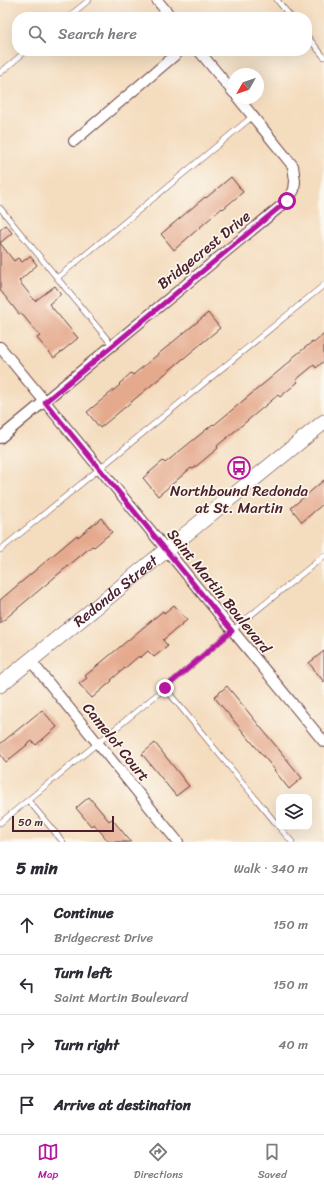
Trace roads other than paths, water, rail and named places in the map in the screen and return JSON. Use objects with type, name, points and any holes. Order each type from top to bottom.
[{"type":"street","points":[[157,0],[167,12]]},
{"type":"street","points":[[74,141],[174,56]]},
{"type":"street","points":[[203,56],[228,86]]},
{"type":"street","name":"Bridgecrest Drive","points":[[0,438],[287,201],[294,190],[295,181],[293,166],[243,104]]},
{"type":"street","name":"Saint Martin Boulevard","points":[[0,347],[324,742]]},
{"type":"street","name":"Redonda Street","points":[[0,685],[324,422]]},
{"type":"street","name":"Camelot Court","points":[[30,660],[178,842]]},
{"type":"lane","points":[[74,12],[88,0]]},
{"type":"lane","points":[[277,0],[287,12]]},
{"type":"lane","points":[[312,42],[324,57]]},
{"type":"lane","points":[[0,73],[20,56]]},
{"type":"lane","points":[[57,278],[253,116]]},
{"type":"lane","points":[[0,208],[112,345]]},
{"type":"lane","points":[[0,550],[324,285]]},
{"type":"lane","points":[[0,823],[324,556]]},
{"type":"lane","points":[[165,688],[276,823]]},
{"type":"lane","points":[[28,800],[63,842]]},
{"type":"lane","points":[[282,830],[292,842]]},
{"type":"place","name":"Northbound Redonda at St. Martin","points":[[239,468]]}]
